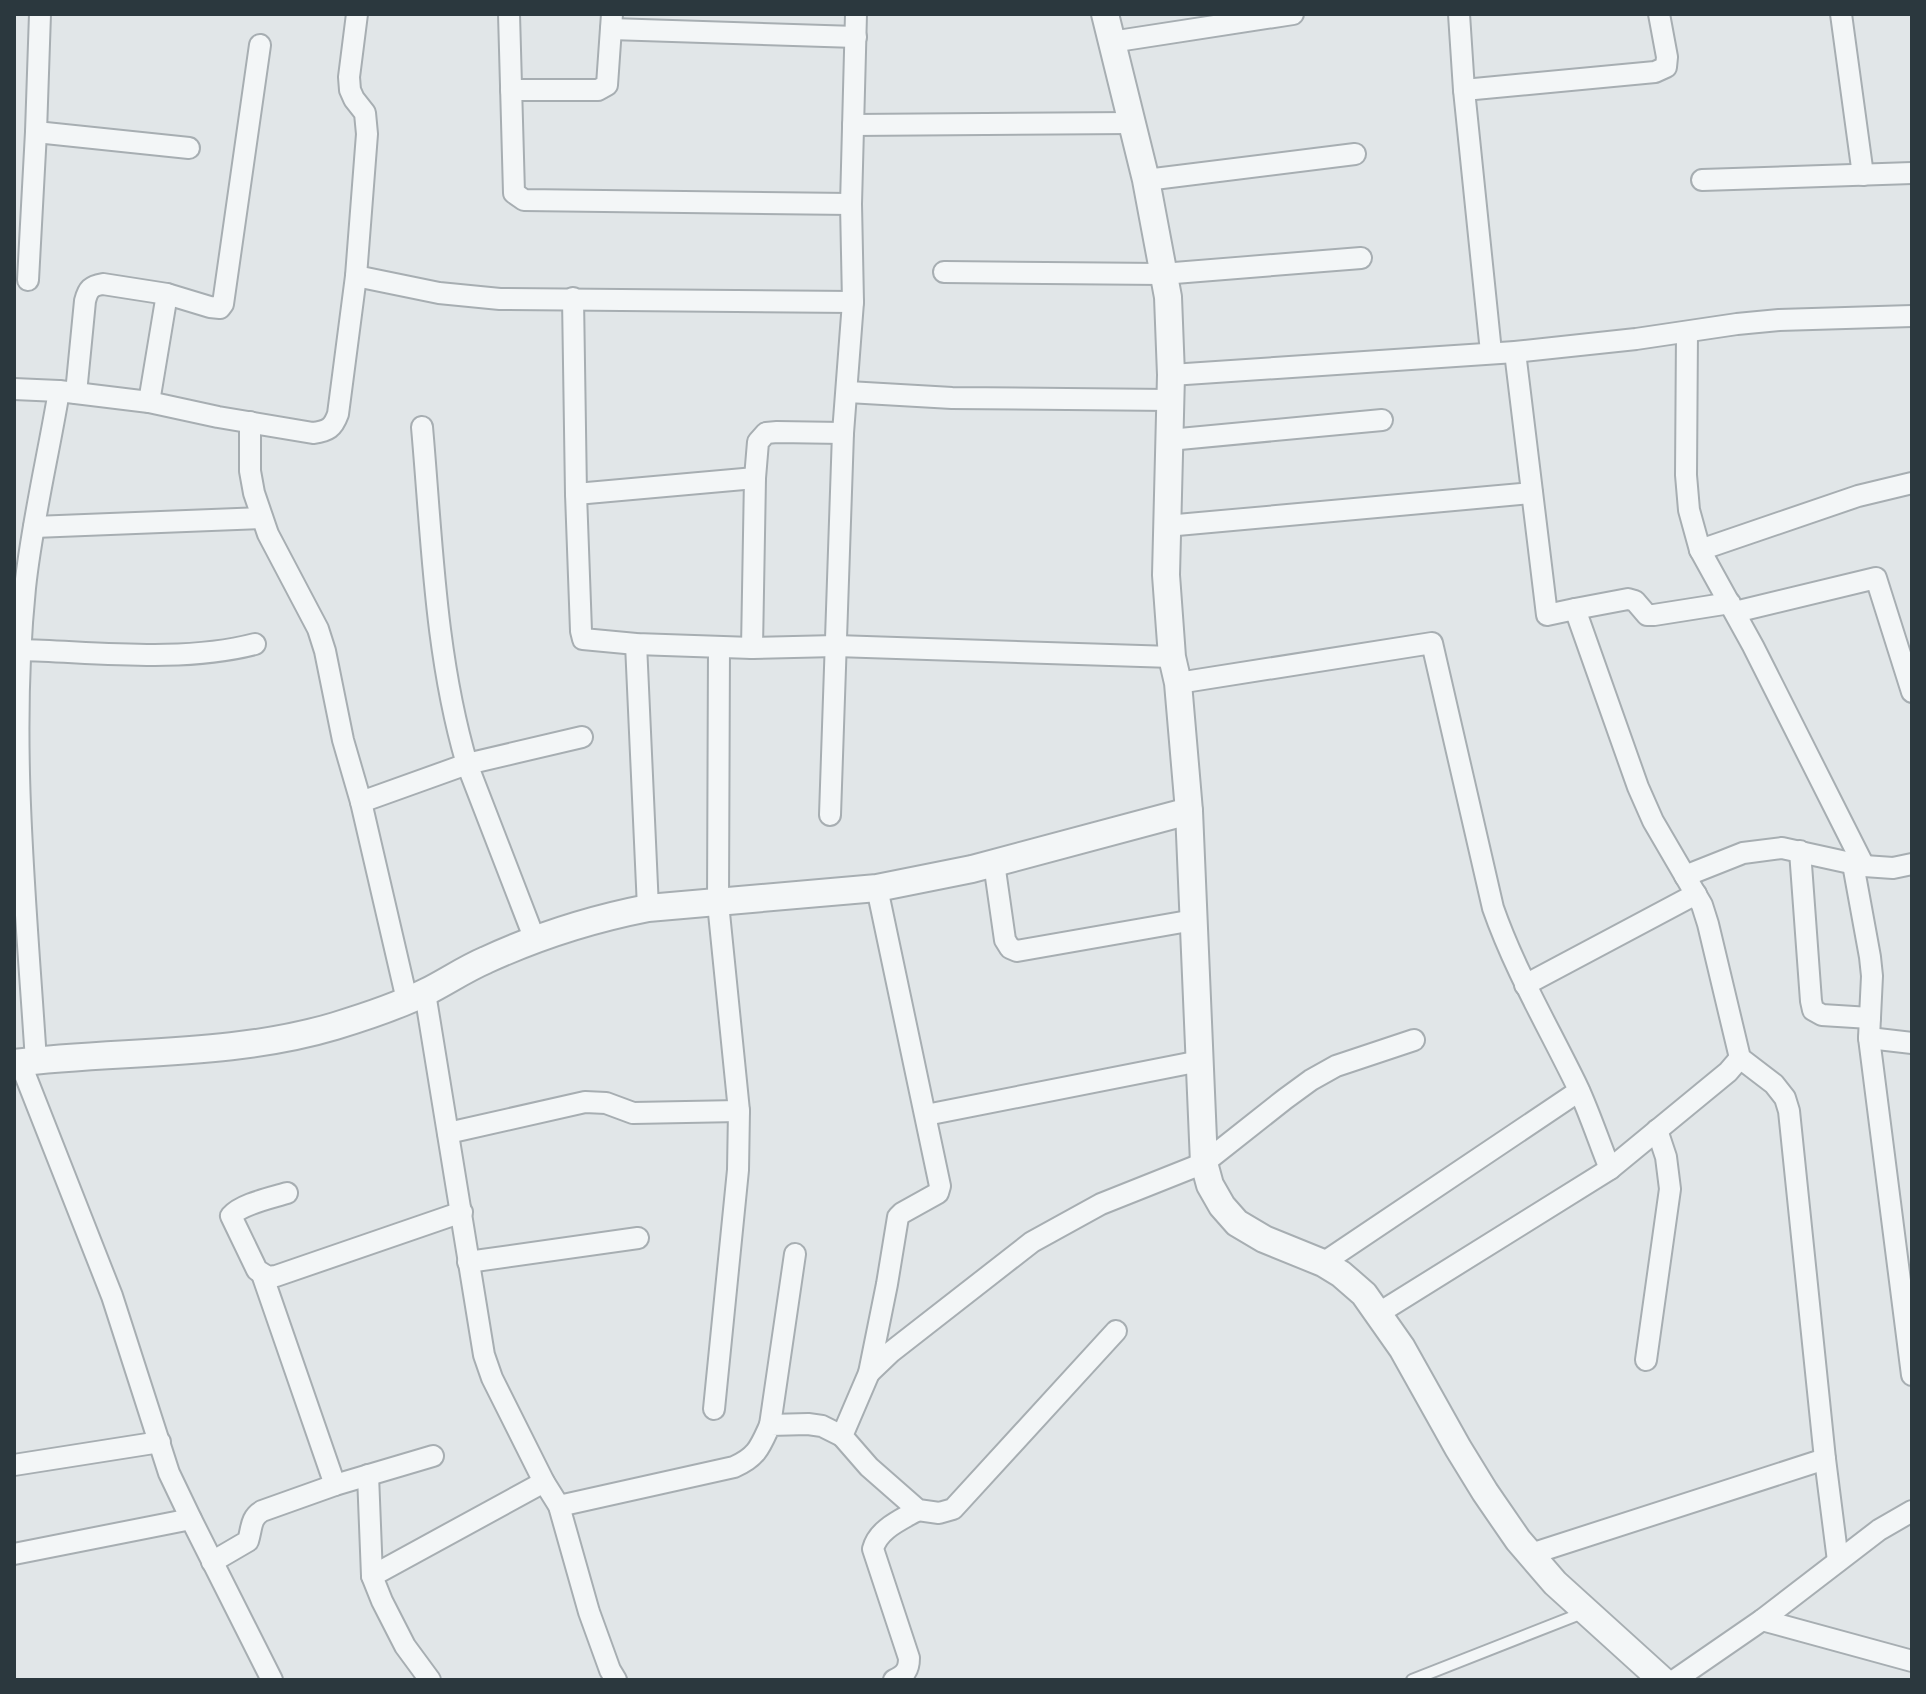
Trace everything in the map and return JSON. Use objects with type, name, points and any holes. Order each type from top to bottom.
[{"type":"street","points":[[28,280],[24,178],[36,132],[40,14]]},
{"type":"street","points":[[14,389],[149,402],[313,433],[326,432],[333,426],[338,414],[356,276],[367,134],[365,113],[350,90],[357,14]]},
{"type":"street","points":[[509,14],[514,193],[524,200],[851,204]]},
{"type":"street","points":[[830,815],[843,433],[853,302],[851,204],[856,14]]},
{"type":"street","points":[[1105,14],[1146,180],[1168,297],[1171,388],[1166,575],[1189,811],[1204,1163],[1210,1185],[1237,1223],[1264,1239],[1323,1263],[1364,1294],[1402,1348],[1485,1492],[1531,1554],[1555,1583],[1662,1680]]},
{"type":"street","points":[[1111,42],[1293,14]]},
{"type":"street","points":[[1459,14],[1491,352]]},
{"type":"street","points":[[1464,90],[1655,72],[1666,67],[1667,57],[1659,14]]},
{"type":"street","points":[[1841,14],[1863,175]]},
{"type":"street","points":[[511,90],[598,90],[607,85],[611,21],[856,37]]},
{"type":"street","points":[[260,45],[223,304],[220,308],[210,307],[167,294],[103,284],[93,285],[87,291],[68,392],[34,527],[25,588],[19,725],[23,1062],[112,1296],[169,1473],[272,1680]]},
{"type":"street","points":[[853,125],[1132,123]]},
{"type":"street","points":[[36,132],[189,148]]},
{"type":"street","points":[[1146,180],[1355,154]]},
{"type":"street","points":[[1702,180],[1912,173]]},
{"type":"street","points":[[944,272],[1162,274],[1361,258]]},
{"type":"street","points":[[356,276],[439,293],[500,299],[853,302]]},
{"type":"street","points":[[149,402],[167,294]]},
{"type":"street","points":[[573,298],[576,494],[583,639],[719,647],[836,646],[1172,657]]},
{"type":"street","points":[[848,392],[952,398],[1171,388],[1491,352],[1515,352],[1737,324],[1912,316]]},
{"type":"street","points":[[1687,332],[1686,475],[1689,510],[1700,550],[1733,608],[1859,865],[1870,957],[1870,1028],[1912,1375]]},
{"type":"street","points":[[1515,352],[1547,615],[1628,599],[1635,601],[1647,615],[1733,608],[1876,578],[1912,692]]},
{"type":"street","points":[[1169,440],[1382,420]]},
{"type":"street","points":[[250,422],[250,471],[254,493],[268,534],[318,629],[343,740],[416,996],[448,1133],[484,1355],[492,1378],[559,1506],[607,1677]]},
{"type":"street","points":[[422,427],[440,628],[458,736],[535,940]]},
{"type":"street","points":[[752,648],[758,442],[766,433],[843,433]]},
{"type":"street","points":[[576,494],[755,478]]},
{"type":"street","points":[[1700,550],[1858,496],[1912,483]]},
{"type":"street","points":[[1166,526],[1532,493]]},
{"type":"street","points":[[34,527],[262,518]]},
{"type":"street","points":[[1575,609],[1638,787],[1653,821],[1702,905],[1740,1058],[1774,1084],[1785,1098],[1789,1111],[1838,1561]]},
{"type":"street","points":[[1178,683],[1432,643],[1493,908],[1525,985],[1579,1091],[1610,1169]]},
{"type":"street","points":[[21,650],[185,654],[255,644]]},
{"type":"street","points":[[636,644],[648,908]]},
{"type":"street","points":[[714,1409],[738,1170],[739,1111],[718,903],[719,647]]},
{"type":"street","points":[[361,802],[467,764],[582,737]]},
{"type":"street","points":[[23,1062],[228,1047],[276,1040],[338,1025],[416,996],[485,960],[576,925],[648,908],[877,888],[994,863],[1189,811]]},
{"type":"street","points":[[1685,876],[1761,849],[1782,848],[1859,865],[1893,868],[1912,864]]},
{"type":"street","points":[[1800,851],[1813,1010],[1912,1043]]},
{"type":"street","points":[[994,863],[1005,940],[1010,948],[1017,951],[1194,920]]},
{"type":"street","points":[[842,1436],[869,1373],[898,1217],[938,1193],[940,1186],[877,888]]},
{"type":"street","points":[[1525,985],[1696,894]]},
{"type":"street","points":[[869,1373],[891,1352],[1032,1242],[1101,1204],[1204,1163],[1311,1080],[1336,1066],[1414,1040]]},
{"type":"street","points":[[1379,1313],[1610,1169],[1728,1072],[1740,1058]]},
{"type":"street","points":[[926,1115],[1200,1061]]},
{"type":"street","points":[[1323,1263],[1579,1091]]},
{"type":"street","points":[[448,1133],[585,1102],[606,1103],[645,1114],[739,1111]]},
{"type":"street","points":[[1646,1360],[1670,1189],[1666,1157],[1657,1130]]},
{"type":"street","points":[[287,1193],[243,1207],[231,1216],[257,1270],[268,1277],[462,1212]]},
{"type":"street","points":[[468,1262],[638,1238]]},
{"type":"street","points":[[559,1506],[734,1467],[755,1454],[770,1425],[795,1254]]},
{"type":"street","points":[[262,1274],[335,1485]]},
{"type":"street","points":[[770,1425],[822,1426],[842,1436],[876,1473],[918,1510],[939,1513],[953,1509],[1116,1331]]},
{"type":"street","points":[[14,1465],[160,1442]]},
{"type":"street","points":[[212,1562],[248,1541],[251,1523],[255,1515],[262,1511],[433,1456]]},
{"type":"street","points":[[1531,1554],[1825,1459]]},
{"type":"street","points":[[368,1475],[372,1576],[405,1646],[430,1680]]},
{"type":"street","points":[[372,1576],[544,1482]]},
{"type":"street","points":[[894,1680],[904,1675],[909,1658],[873,1549],[875,1539],[883,1532],[918,1510]]},
{"type":"street","points":[[1675,1680],[1762,1620],[1879,1530],[1912,1511]]},
{"type":"street","points":[[14,1554],[191,1519]]},
{"type":"street","points":[[1762,1620],[1912,1661]]},
{"type":"lane","points":[[1412,1680],[1587,1612]]}]
